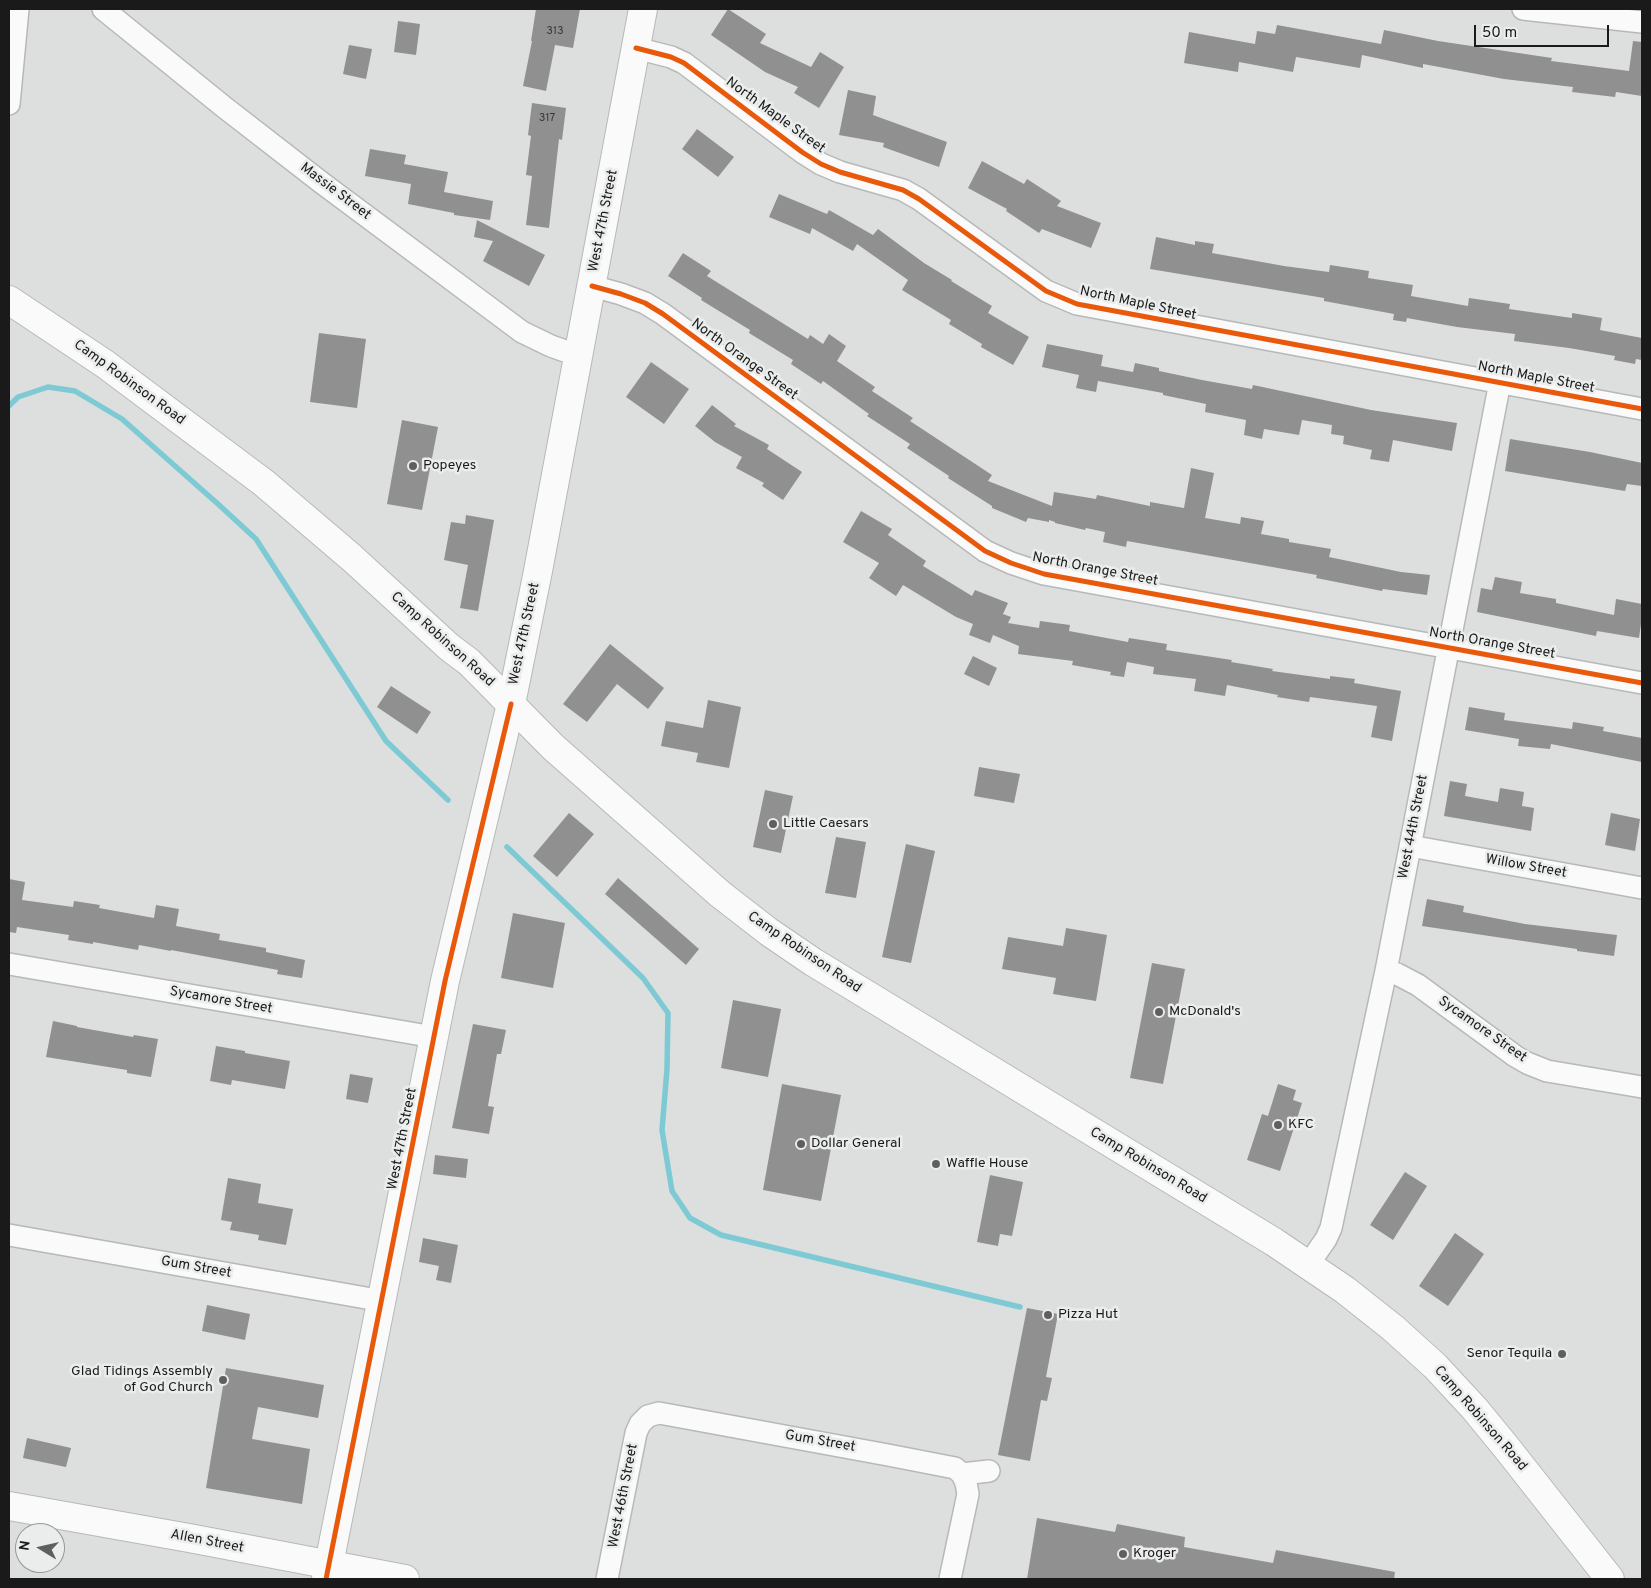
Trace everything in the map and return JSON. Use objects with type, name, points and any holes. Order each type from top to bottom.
[{"type":"main road","name":"West 47th Street","points":[[327,1572],[445,981],[496,771],[538,571],[643,9]]},
{"type":"main road","name":"Camp Robinson Road","points":[[9,300],[105,364],[264,482],[352,558],[449,647],[469,662],[554,747],[720,894],[769,932],[813,962],[1274,1242],[1345,1290],[1382,1319],[1435,1366],[1474,1408],[1610,1579]]},
{"type":"main road","name":"Allen Street","points":[[9,1506],[327,1572],[405,1579]]},
{"type":"street","points":[[9,104],[18,9]]},
{"type":"street","name":"Massie Street","points":[[103,9],[322,183],[522,332],[551,346],[579,356]]},
{"type":"street","points":[[1523,9],[1642,22]]},
{"type":"street","name":"North Maple Street","points":[[636,48],[672,57],[684,63],[802,152],[821,164],[840,172],[903,190],[919,199],[1046,291],[1077,304],[1642,409]]},
{"type":"street","name":"North Orange Street","points":[[592,286],[645,303],[663,314],[985,550],[1010,563],[1044,574],[1642,683]]},
{"type":"street","name":"West 44th Street","points":[[1308,1265],[1326,1239],[1331,1228],[1386,971],[1500,382]]},
{"type":"street","name":"Willow Street","points":[[1410,846],[1642,888]]},
{"type":"street","name":"Sycamore Street","points":[[9,964],[434,1037]]},
{"type":"street","name":"Sycamore Street","points":[[1386,971],[1397,974],[1418,986],[1527,1063],[1547,1070],[1642,1088]]},
{"type":"street","name":"Gum Street","points":[[9,1234],[382,1301]]},
{"type":"street","name":"Gum Street","points":[[648,1416],[659,1413],[888,1455],[955,1468],[962,1474],[989,1472]]},
{"type":"street","name":"West 46th Street","points":[[607,1579],[636,1433],[640,1424],[648,1416]]},
{"type":"street","points":[[950,1579],[968,1494],[962,1474]]},
{"type":"building","points":[[536,9],[580,9],[573,48],[555,45],[546,91],[523,86]]},
{"type":"building","points":[[728,9],[766,34],[760,43],[811,67],[820,52],[844,67],[819,108],[794,93],[798,87],[765,72],[711,35]]},
{"type":"building","points":[[398,21],[420,24],[416,55],[394,52]]},
{"type":"building","points":[[1277,25],[1381,44],[1384,30],[1438,41],[1552,58],[1551,61],[1629,71],[1633,41],[1642,42],[1642,96],[1616,92],[1615,97],[1572,92],[1573,87],[1504,79],[1423,64],[1423,68],[1362,55],[1360,68],[1296,57],[1293,72],[1239,62],[1238,72],[1184,63],[1189,32],[1255,44],[1257,31],[1275,34]]},
{"type":"building","points":[[349,45],[372,49],[366,79],[343,74]]},
{"type":"building","points":[[848,90],[876,96],[873,115],[947,142],[939,167],[883,147],[884,143],[839,135]]},
{"type":"building","points":[[532,103],[566,108],[562,140],[559,139],[549,228],[526,225],[532,176],[526,175],[531,136],[528,135]]},
{"type":"building","points":[[697,129],[734,157],[718,177],[682,149]]},
{"type":"building","points":[[370,149],[406,155],[404,164],[448,172],[444,192],[493,201],[490,220],[454,215],[454,213],[408,204],[411,184],[365,176]]},
{"type":"building","points":[[982,161],[1024,184],[1027,179],[1061,201],[1057,206],[1101,223],[1091,248],[1042,229],[1039,233],[1006,211],[1007,209],[968,188]]},
{"type":"building","points":[[779,194],[827,214],[829,210],[873,235],[878,229],[924,263],[992,306],[988,313],[1029,337],[1013,365],[981,347],[982,344],[949,324],[951,320],[902,290],[908,280],[857,244],[853,251],[812,228],[810,234],[769,217]]},
{"type":"building","points":[[477,220],[545,255],[529,286],[483,261],[493,241],[474,237]]},
{"type":"building","points":[[1156,237],[1195,245],[1195,241],[1214,244],[1212,253],[1284,266],[1329,272],[1330,265],[1369,271],[1368,278],[1413,285],[1411,296],[1468,306],[1469,298],[1510,304],[1509,309],[1572,318],[1572,313],[1602,318],[1600,330],[1642,338],[1642,360],[1636,359],[1635,364],[1614,360],[1615,356],[1514,341],[1515,334],[1457,327],[1407,318],[1406,322],[1393,320],[1394,314],[1324,301],[1324,298],[1150,269]]},
{"type":"building","points":[[683,253],[711,271],[707,276],[808,339],[810,335],[823,344],[829,334],[846,346],[837,361],[875,387],[872,391],[913,418],[910,421],[992,475],[988,481],[1052,506],[1054,492],[1096,499],[1097,495],[1150,506],[1150,502],[1184,508],[1191,468],[1214,473],[1205,518],[1240,524],[1241,517],[1264,521],[1261,534],[1289,539],[1289,542],[1331,549],[1329,557],[1401,572],[1430,575],[1427,595],[1383,589],[1382,591],[1316,578],[1317,575],[1127,541],[1126,547],[1103,542],[1105,532],[1086,528],[1085,530],[1049,520],[1049,522],[1028,518],[1026,522],[992,508],[992,506],[948,478],[949,476],[907,448],[910,444],[867,416],[869,414],[823,381],[821,384],[791,364],[793,360],[749,333],[750,330],[701,300],[702,298],[668,276]]},
{"type":"building","points":[[319,333],[366,339],[357,408],[310,402]]},
{"type":"building","points":[[1047,344],[1103,355],[1101,366],[1133,372],[1135,363],[1159,368],[1159,371],[1202,380],[1252,389],[1253,385],[1371,410],[1457,423],[1452,451],[1393,440],[1389,462],[1370,459],[1372,450],[1343,444],[1344,436],[1331,434],[1332,425],[1302,420],[1299,435],[1264,429],[1262,439],[1244,435],[1246,420],[1205,412],[1206,404],[1163,395],[1163,393],[1098,381],[1096,392],[1076,388],[1079,375],[1042,367]]},
{"type":"building","points":[[651,362],[689,389],[664,424],[626,397]]},
{"type":"building","points":[[712,405],[736,424],[734,426],[769,445],[767,449],[802,472],[783,500],[762,486],[764,483],[736,468],[742,457],[715,442],[695,426]]},
{"type":"building","points":[[402,420],[438,427],[422,510],[387,504]]},
{"type":"building","points":[[1510,439],[1590,452],[1642,463],[1642,486],[1627,484],[1625,491],[1505,471]]},
{"type":"building","points":[[861,511],[892,529],[888,535],[926,561],[923,566],[972,596],[975,590],[1008,603],[1003,614],[1011,617],[1008,623],[1039,628],[1040,621],[1070,625],[1069,631],[1128,642],[1129,638],[1167,644],[1166,650],[1232,660],[1231,662],[1273,669],[1272,671],[1330,679],[1330,676],[1355,679],[1354,683],[1401,691],[1392,741],[1371,737],[1377,706],[1310,697],[1309,702],[1277,697],[1278,695],[1227,685],[1225,696],[1194,691],[1196,679],[1153,674],[1154,667],[1127,662],[1124,677],[1110,675],[1111,672],[1072,665],[1073,661],[1018,654],[1019,646],[993,635],[990,643],[969,635],[973,624],[956,617],[903,585],[896,596],[869,578],[879,563],[843,542]]},
{"type":"building","points":[[466,515],[494,520],[478,611],[460,608],[468,565],[444,560],[451,522],[465,524]]},
{"type":"building","points":[[1495,577],[1522,582],[1520,593],[1556,599],[1556,603],[1614,615],[1616,599],[1642,604],[1639,638],[1597,631],[1596,636],[1477,612],[1481,588],[1492,590]]},
{"type":"building","points":[[610,644],[664,688],[648,709],[617,684],[587,722],[563,704]]},
{"type":"building","points":[[973,656],[997,668],[989,686],[964,674]]},
{"type":"building","points":[[391,686],[431,712],[417,734],[377,707]]},
{"type":"building","points":[[708,700],[741,707],[729,768],[696,762],[698,753],[661,746],[666,721],[703,728]]},
{"type":"building","points":[[1469,707],[1505,713],[1504,720],[1572,729],[1573,722],[1604,727],[1603,731],[1642,738],[1642,762],[1551,744],[1550,749],[1518,746],[1519,739],[1465,730]]},
{"type":"building","points":[[979,767],[1020,774],[1014,803],[974,796]]},
{"type":"building","points":[[1450,781],[1467,784],[1465,796],[1498,802],[1500,788],[1524,792],[1522,806],[1534,808],[1531,831],[1444,816]]},
{"type":"building","points":[[765,790],[793,796],[781,853],[753,847]]},
{"type":"building","points":[[569,813],[594,834],[557,877],[533,856]]},
{"type":"building","points":[[1611,813],[1640,819],[1635,851],[1605,845]]},
{"type":"building","points":[[836,837],[866,842],[856,898],[825,893]]},
{"type":"building","points":[[906,844],[935,851],[911,963],[882,957]]},
{"type":"building","points":[[618,878],[699,949],[686,965],[605,894]]},
{"type":"building","points":[[9,879],[25,882],[22,900],[73,907],[74,901],[100,905],[99,908],[154,918],[156,905],[179,909],[176,926],[220,934],[219,940],[266,948],[266,952],[305,960],[302,978],[277,974],[278,970],[171,950],[139,945],[138,950],[93,942],[93,944],[68,940],[69,935],[17,927],[16,933],[9,932]]},
{"type":"building","points":[[1427,899],[1464,906],[1463,912],[1525,924],[1617,935],[1614,956],[1422,926]]},
{"type":"building","points":[[513,913],[565,923],[553,988],[501,978]]},
{"type":"building","points":[[1066,928],[1107,935],[1096,1001],[1053,994],[1056,978],[1002,969],[1008,937],[1063,946]]},
{"type":"building","points":[[1152,963],[1185,969],[1163,1084],[1130,1078]]},
{"type":"building","points":[[733,1000],[781,1009],[768,1077],[721,1068]]},
{"type":"building","points":[[53,1021],[133,1037],[134,1035],[158,1039],[151,1077],[127,1073],[127,1070],[46,1057]]},
{"type":"building","points":[[473,1024],[506,1030],[501,1054],[497,1054],[488,1106],[494,1107],[489,1134],[452,1128]]},
{"type":"building","points":[[216,1046],[290,1061],[285,1089],[232,1080],[231,1085],[210,1081]]},
{"type":"building","points":[[350,1074],[373,1078],[368,1103],[346,1099]]},
{"type":"building","points":[[782,1084],[841,1095],[821,1201],[763,1190]]},
{"type":"building","points":[[1278,1084],[1296,1090],[1293,1100],[1302,1103],[1280,1171],[1247,1160],[1262,1114],[1268,1116]]},
{"type":"building","points":[[435,1155],[468,1159],[466,1178],[433,1174]]},
{"type":"building","points":[[1405,1172],[1427,1186],[1393,1240],[1370,1225]]},
{"type":"building","points":[[990,1175],[1023,1182],[1012,1236],[1000,1234],[998,1246],[977,1242]]},
{"type":"building","points":[[228,1178],[261,1184],[258,1203],[293,1209],[286,1245],[258,1240],[259,1235],[230,1230],[232,1222],[221,1220]]},
{"type":"building","points":[[1455,1233],[1484,1254],[1448,1306],[1419,1286]]},
{"type":"building","points":[[423,1238],[458,1245],[451,1283],[436,1280],[439,1266],[419,1262]]},
{"type":"building","points":[[207,1305],[250,1314],[245,1340],[202,1331]]},
{"type":"building","points":[[1027,1308],[1058,1314],[1046,1377],[1052,1378],[1047,1401],[1041,1400],[1030,1461],[998,1455]]},
{"type":"building","points":[[226,1368],[324,1385],[318,1418],[258,1407],[252,1439],[310,1449],[302,1504],[206,1488]]},
{"type":"building","points":[[27,1438],[71,1448],[66,1467],[23,1458]]},
{"type":"building","points":[[1037,1518],[1115,1532],[1117,1524],[1185,1537],[1184,1547],[1273,1563],[1276,1550],[1395,1572],[1394,1579],[1027,1579]]},
{"type":"waterway","points":[[9,406],[18,397],[48,387],[75,391],[122,419],[218,504],[256,539],[386,741],[448,800]]},
{"type":"waterway","points":[[507,847],[643,978],[668,1013],[667,1069],[662,1130],[672,1191],[690,1218],[721,1235],[1020,1307]]},
{"type":"cycle path","points":[[636,48],[671,57],[684,63],[802,152],[821,164],[840,172],[903,190],[919,199],[1046,291],[1077,304],[1642,409]]},
{"type":"cycle path","points":[[592,286],[645,303],[663,314],[985,551],[1011,563],[1044,574],[1642,683]]},
{"type":"cycle path","points":[[326,1579],[445,981],[511,704]]},
{"type":"place","name":"Popeyes","points":[[413,466]]},
{"type":"place","name":"Little Caesars","points":[[773,824]]},
{"type":"place","name":"McDonald's","points":[[1159,1012]]},
{"type":"place","name":"KFC","points":[[1278,1125]]},
{"type":"place","name":"Dollar General","points":[[801,1144]]},
{"type":"place","name":"Waffle House","points":[[936,1164]]},
{"type":"place","name":"Pizza Hut","points":[[1048,1315]]},
{"type":"place","name":"Senor Tequila","points":[[1562,1354]]},
{"type":"place","name":"Glad Tidings Assembly of God Church","points":[[223,1380]]},
{"type":"place","name":"Kroger","points":[[1123,1554]]}]
